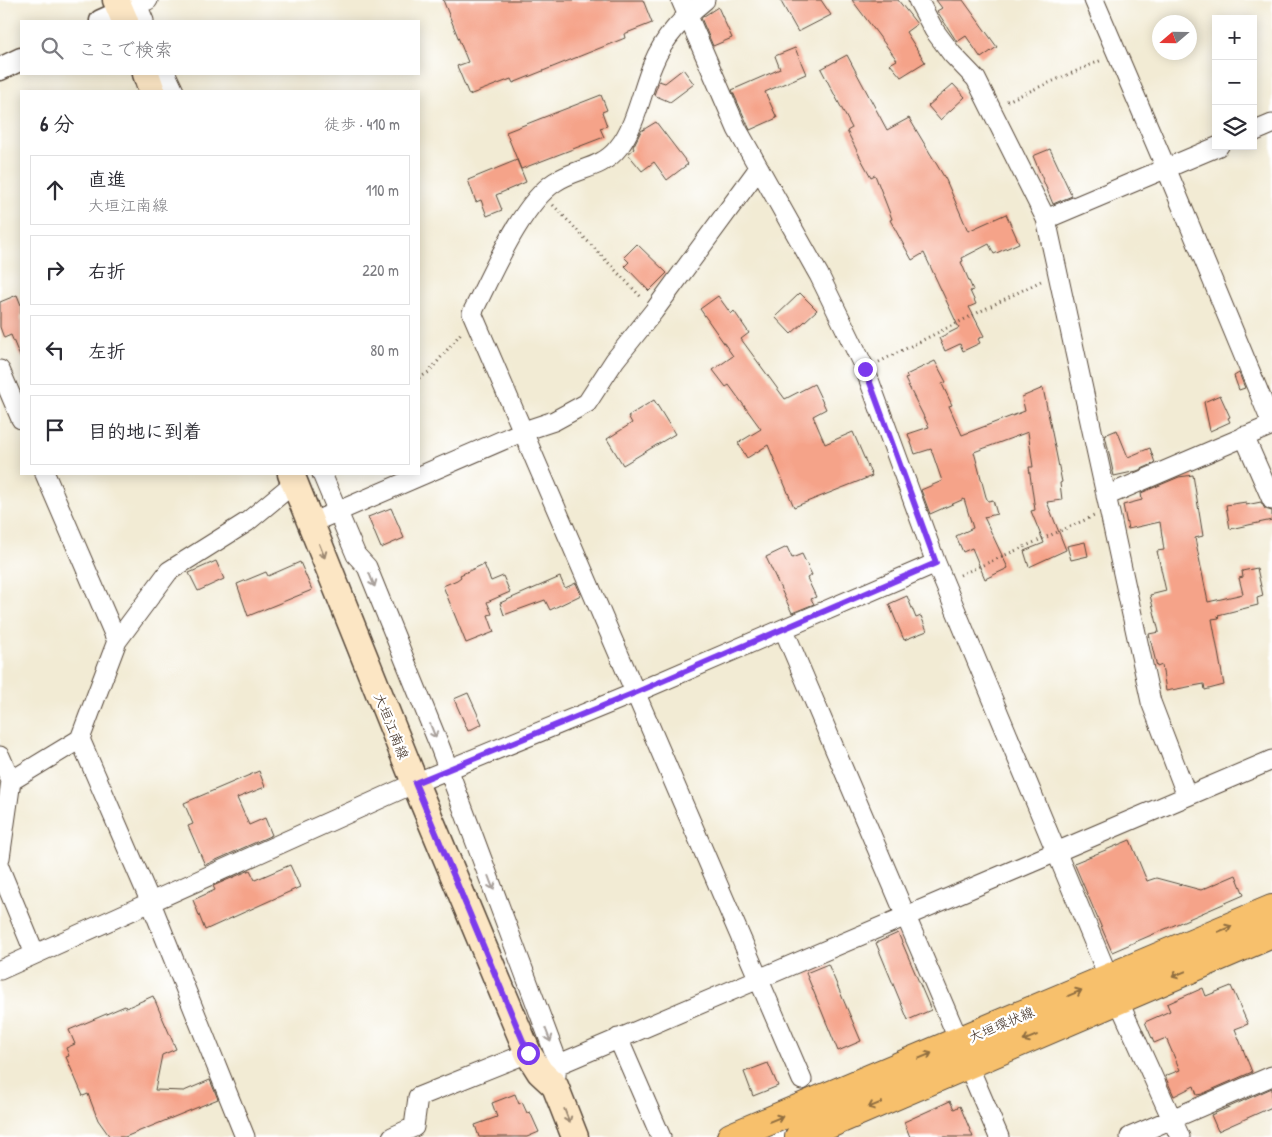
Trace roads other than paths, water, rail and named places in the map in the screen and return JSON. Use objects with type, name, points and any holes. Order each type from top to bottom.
[{"type":"main road","points":[[146,75],[152,90]]},
{"type":"main road","name":"大垣江南線","points":[[292,478],[415,783],[528,1053],[540,1072],[556,1075],[575,1137]]},
{"type":"main road","name":"大垣環状線","points":[[1114,989],[1272,909]]},
{"type":"main road","name":"大垣環状線","points":[[730,1137],[963,1053],[1114,989],[1272,934]]},
{"type":"main road","name":"大垣環状線","points":[[799,1137],[963,1053]]},
{"type":"street","points":[[705,0],[683,8],[653,63],[635,116],[620,147],[609,158],[555,182],[543,194],[519,222],[472,313],[637,692],[802,1080]]},
{"type":"street","points":[[918,0],[934,30],[952,54],[976,79],[1046,219],[1150,702],[1187,796]]},
{"type":"street","points":[[1094,0],[1272,424],[1108,503]]},
{"type":"street","points":[[683,8],[737,129],[819,275],[865,369],[943,581],[1114,989],[1180,1137]]},
{"type":"street","points":[[0,69],[20,59]]},
{"type":"street","points":[[166,75],[174,90]]},
{"type":"street","points":[[1257,130],[1272,124]]},
{"type":"street","points":[[1046,219],[1212,149]]},
{"type":"street","points":[[311,524],[524,430],[554,420],[587,403],[615,360],[654,311],[759,168]]},
{"type":"street","points":[[0,370],[20,417]]},
{"type":"street","points":[[1244,436],[1272,500]]},
{"type":"street","points":[[45,475],[117,641]]},
{"type":"street","points":[[322,475],[356,555],[367,567],[449,771],[557,1060],[556,1075]]},
{"type":"street","points":[[11,781],[80,739],[117,641],[170,571],[247,522],[292,478]]},
{"type":"street","points":[[0,970],[415,783],[449,771],[784,630],[936,563]]},
{"type":"street","points":[[784,630],[999,1137]]},
{"type":"street","points":[[80,739],[152,903],[245,1137]]},
{"type":"street","points":[[0,756],[11,781],[0,858]]},
{"type":"street","points":[[556,1075],[618,1038],[1272,760]]},
{"type":"street","points":[[0,869],[35,954]]},
{"type":"street","points":[[618,1038],[661,1137]]},
{"type":"street","points":[[392,1137],[414,1127],[418,1097],[528,1053]]},
{"type":"street","points":[[1130,1137],[1272,1076]]}]
